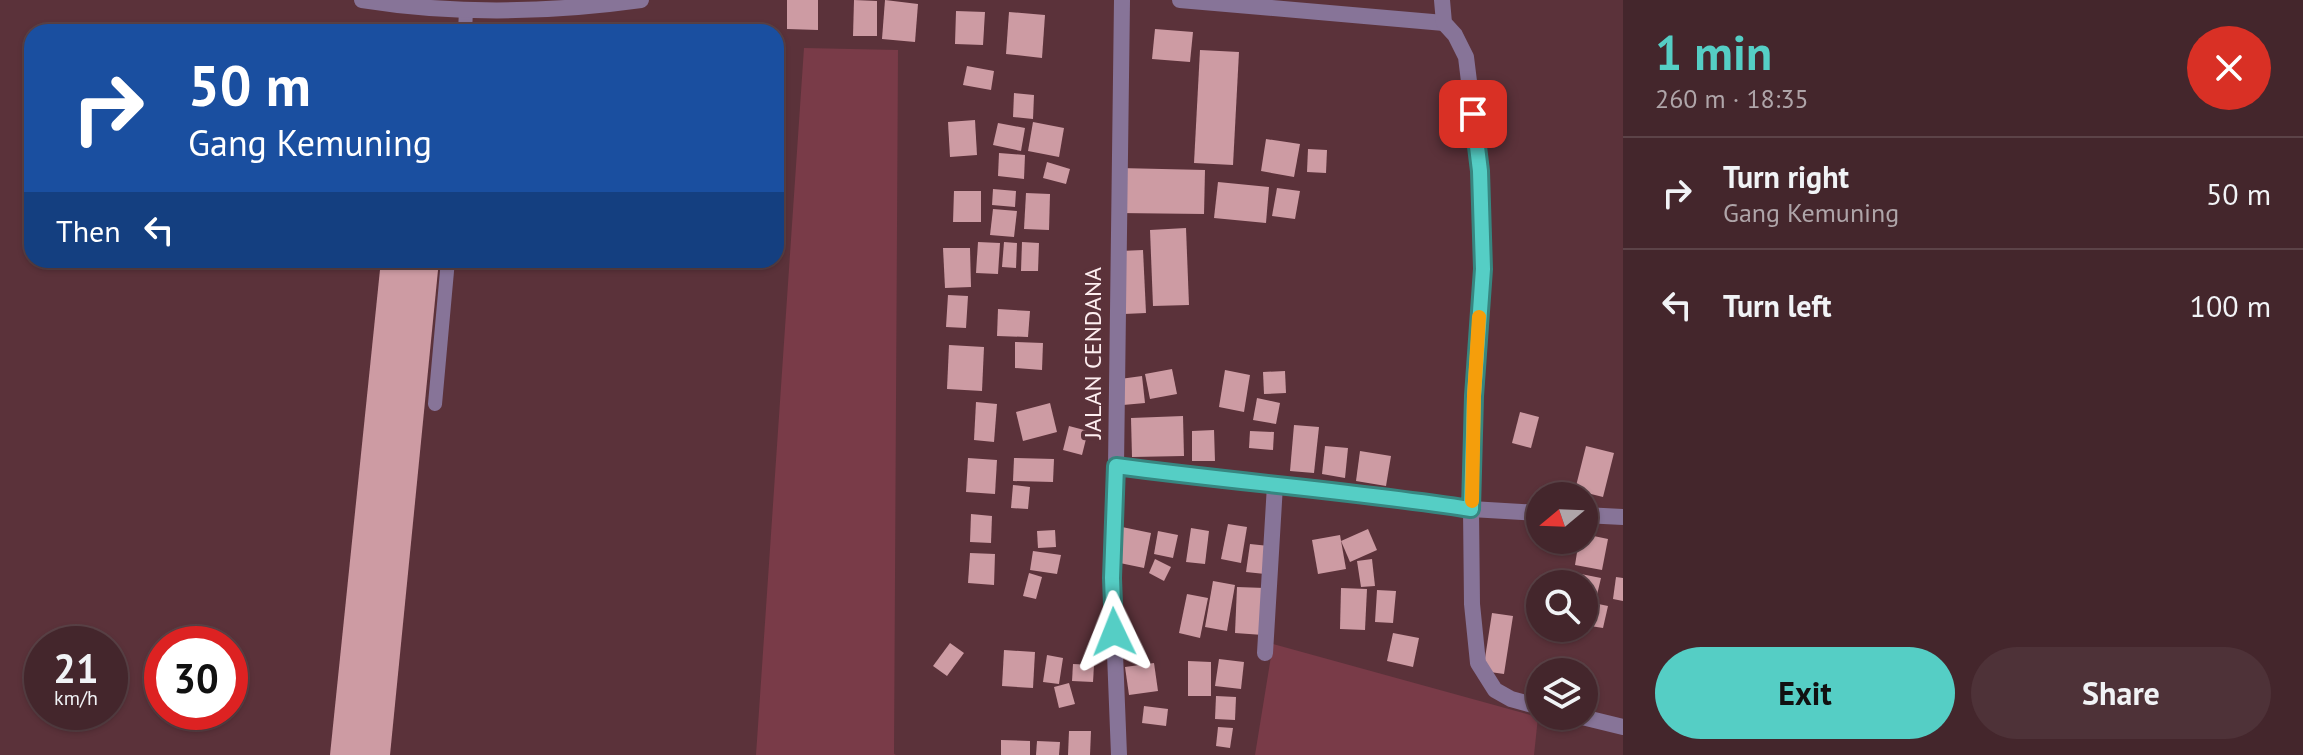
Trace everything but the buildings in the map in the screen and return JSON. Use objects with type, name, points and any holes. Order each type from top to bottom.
[{"type":"street","points":[[362,0],[466,10],[571,10],[641,0]]},
{"type":"street","name":"JALAN CENDANA","points":[[1119,755],[1112,578],[1122,0]]},
{"type":"street","points":[[1180,0],[1444,23]]},
{"type":"street","points":[[1442,0],[1444,23],[1455,35],[1466,57],[1480,171],[1483,269],[1474,396],[1471,509],[1472,604],[1478,663],[1495,690],[1526,703]]},
{"type":"street","points":[[1116,466],[1351,492],[1471,509],[1526,512]]},
{"type":"street","points":[[1265,653],[1275,485]]},
{"type":"street","points":[[1598,516],[1623,517]]},
{"type":"street","points":[[1598,721],[1623,727]]},
{"type":"lane","points":[[465,24],[466,10]]},
{"type":"lane","points":[[435,404],[447,268]]},
{"type":"shaded area","points":[[804,48],[898,50],[896,755],[756,755]]},
{"type":"shaded area","points":[[1273,644],[1526,714],[1526,730],[1537,730],[1534,755],[1255,755]]},
{"type":"slow traffic","points":[[1472,501],[1479,317]]},
{"type":"route","points":[[1114,632],[1112,578],[1116,466],[1220,480],[1351,492],[1471,509],[1474,396],[1483,269],[1480,171],[1473,114]]}]
